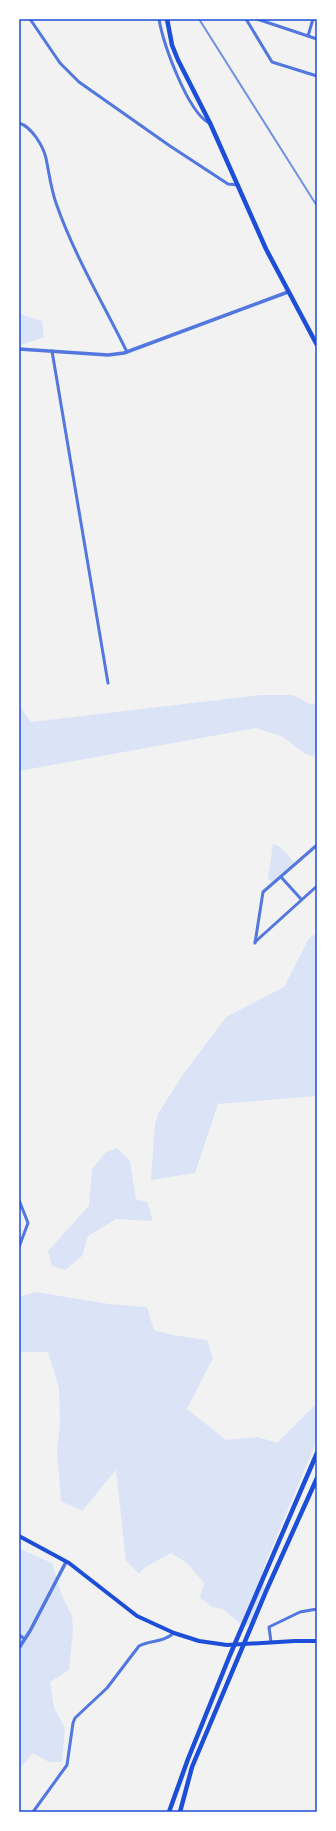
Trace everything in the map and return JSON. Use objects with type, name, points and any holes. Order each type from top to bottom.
[{"type":"main road","points":[[167,19],[174,50],[210,123],[266,249],[317,345]]},
{"type":"main road","points":[[169,1812],[188,1759],[238,1634],[317,1454]]},
{"type":"main road","points":[[180,1812],[192,1767],[248,1634],[317,1478]]},
{"type":"main road","points":[[19,1536],[66,1562],[137,1616],[174,1633],[199,1641],[227,1645],[317,1641]]},
{"type":"street","points":[[30,19],[60,63],[79,82],[170,146],[228,184],[238,184]]},
{"type":"street","points":[[159,19],[164,43],[196,113],[202,119],[210,123]]},
{"type":"street","points":[[246,19],[272,62],[317,76]]},
{"type":"street","points":[[257,19],[317,39]]},
{"type":"street","points":[[308,36],[313,19]]},
{"type":"street","points":[[19,124],[24,125],[34,135],[44,150],[56,202],[72,243],[127,352]]},
{"type":"street","points":[[19,349],[108,355],[127,352],[288,292]]},
{"type":"street","points":[[52,351],[108,683]]},
{"type":"street","points":[[317,845],[263,892],[255,943],[301,899],[317,886]]},
{"type":"street","points":[[281,877],[301,899]]},
{"type":"street","points":[[19,1200],[28,1223],[19,1247]]},
{"type":"street","points":[[19,1648],[66,1562]]},
{"type":"street","points":[[271,1642],[269,1627],[300,1612],[317,1609]]},
{"type":"street","points":[[32,1812],[67,1765],[75,1718],[107,1688],[139,1646],[162,1641],[174,1633]]},
{"type":"street","points":[[19,1635],[25,1639]]},
{"type":"shaded area","points":[[19,314],[42,321],[44,337],[19,346]]},
{"type":"shaded area","points":[[261,695],[293,695],[310,704],[317,703],[317,758],[304,753],[283,737],[256,728],[19,771],[19,705],[31,722]]},
{"type":"shaded area","points":[[273,844],[279,846],[294,862],[272,882],[268,879]]},
{"type":"shaded area","points":[[317,933],[317,1096],[218,1104],[195,1173],[151,1180],[155,1123],[159,1112],[182,1076],[226,1017],[284,987],[309,938]]},
{"type":"shaded area","points":[[117,1148],[130,1161],[136,1199],[147,1202],[153,1221],[116,1219],[88,1236],[82,1256],[65,1270],[52,1266],[48,1251],[89,1206],[92,1169],[106,1152]]},
{"type":"shaded area","points":[[35,1292],[109,1304],[147,1307],[154,1330],[173,1335],[207,1340],[213,1358],[187,1409],[226,1440],[258,1437],[277,1443],[317,1403],[317,1440],[263,1569],[265,1595],[255,1621],[244,1627],[223,1609],[212,1607],[200,1598],[204,1583],[187,1563],[171,1553],[144,1568],[139,1574],[126,1561],[116,1470],[82,1511],[61,1501],[57,1450],[60,1424],[59,1388],[48,1352],[19,1352],[19,1297]]},
{"type":"shaded area","points":[[21,1549],[52,1563],[62,1596],[72,1616],[73,1630],[69,1670],[50,1682],[54,1708],[65,1728],[62,1762],[49,1762],[33,1753],[19,1769],[19,1714],[21,1711],[19,1708],[19,1586],[21,1584],[19,1579],[19,1551]]},
{"type":"railway","points":[[199,19],[317,206]]}]
